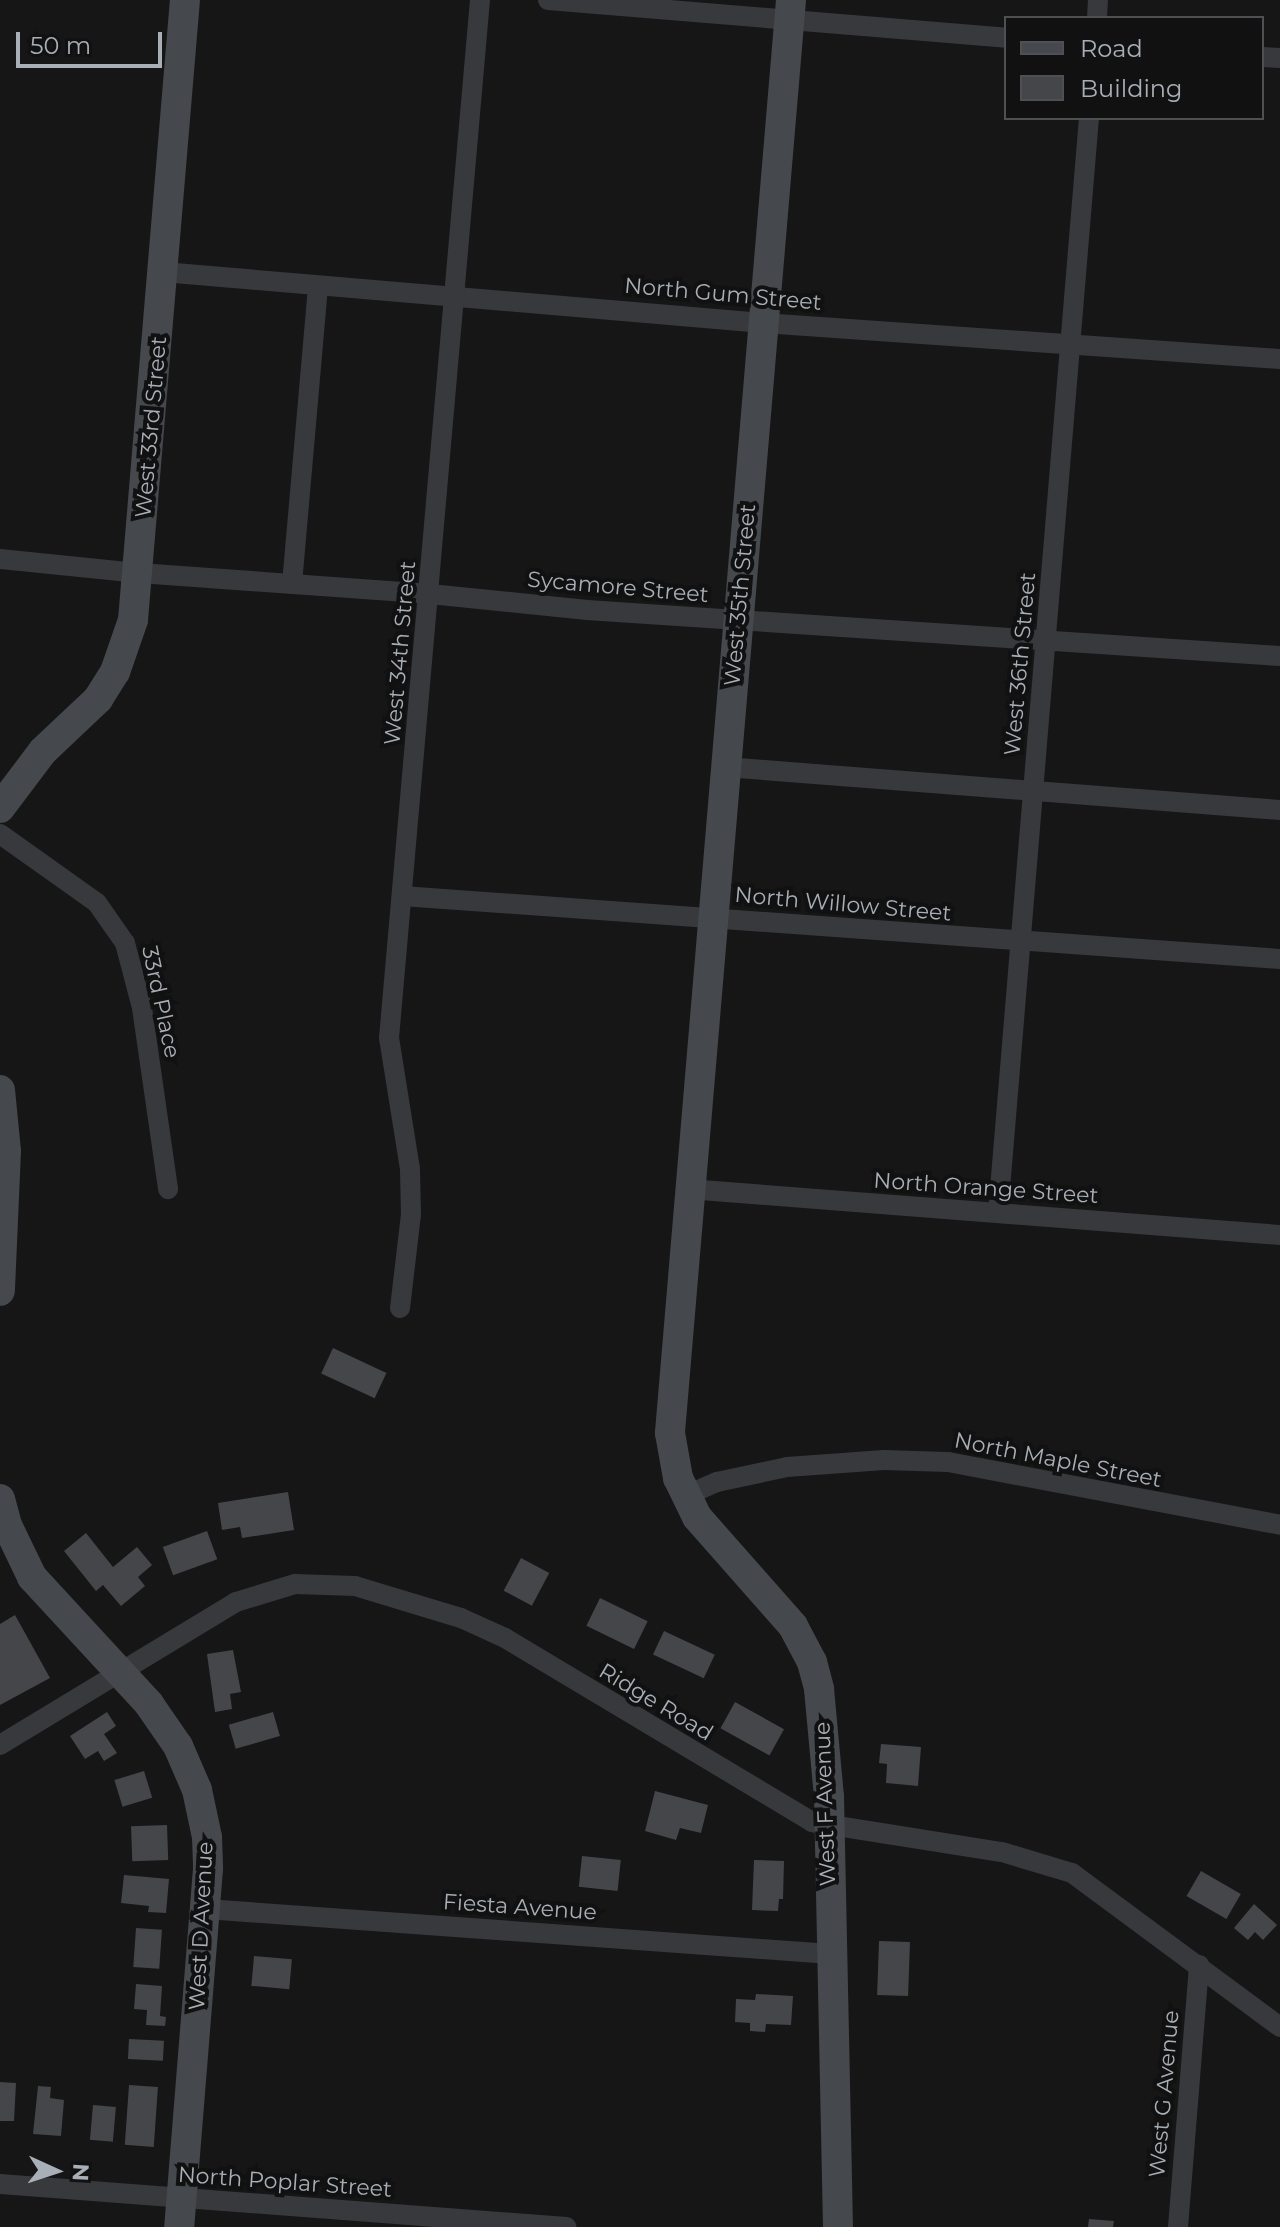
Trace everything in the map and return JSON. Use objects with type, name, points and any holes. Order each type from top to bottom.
[{"type":"street","name":"West 33rd Street","points":[[0,808],[34,761],[82,716],[115,672],[130,633],[139,573],[185,0]]},
{"type":"street","name":"West 34th Street","points":[[400,1308],[411,1214],[410,1169],[389,1038],[480,0]]},
{"type":"street","points":[[548,0],[790,10],[1004,38]]},
{"type":"street","name":"West 35th Street","points":[[688,1189],[790,10]]},
{"type":"street","name":"West 36th Street","points":[[998,1213],[1089,120]]},
{"type":"street","name":"North Gum Street","points":[[163,272],[318,288],[763,323],[1280,359]]},
{"type":"street","points":[[292,584],[318,288]]},
{"type":"street","name":"Sycamore Street","points":[[0,559],[587,610],[1280,656]]},
{"type":"street","points":[[725,767],[1280,810]]},
{"type":"street","name":"33rd Place","points":[[0,834],[97,903],[125,943],[142,1008],[168,1189]]},
{"type":"street","name":"North Willow Street","points":[[402,896],[983,939],[1023,938],[1280,959]]},
{"type":"street","points":[[0,1090],[6,1151],[0,1291]]},
{"type":"street","name":"North Orange Street","points":[[688,1189],[1280,1235]]},
{"type":"street","name":"West F Avenue","points":[[688,1189],[670,1433],[674,1463],[685,1496],[712,1538],[793,1626],[812,1662],[826,1749],[838,2227]]},
{"type":"street","name":"North Maple Street","points":[[685,1496],[717,1482],[787,1467],[884,1460],[948,1462],[1280,1525]]},
{"type":"street","name":"West D Avenue","points":[[0,1499],[7,1525],[32,1577],[168,1730],[192,1776],[207,1837],[206,1909],[180,2213]]},
{"type":"street","name":"Ridge Road","points":[[0,1745],[236,1602],[262,1591],[295,1584],[355,1586],[432,1609],[492,1632],[797,1816],[828,1825],[1002,1852],[1055,1865],[1103,1893],[1280,2027]]},
{"type":"street","name":"Fiesta Avenue","points":[[206,1909],[830,1954]]},
{"type":"street","name":"West G Avenue","points":[[1178,2227],[1199,1965]]},
{"type":"street","name":"North Poplar Street","points":[[0,2184],[180,2213],[566,2227]]},
{"type":"building","points":[[333,1348],[386,1373],[375,1398],[321,1373]]},
{"type":"building","points":[[288,1492],[294,1530],[242,1538],[240,1527],[222,1530],[218,1503]]},
{"type":"building","points":[[207,1531],[217,1559],[173,1575],[163,1547]]},
{"type":"building","points":[[86,1533],[113,1567],[137,1547],[152,1565],[138,1577],[145,1586],[121,1606],[103,1585],[96,1591],[64,1551]]},
{"type":"building","points":[[521,1558],[549,1573],[532,1606],[504,1591]]},
{"type":"building","points":[[600,1598],[648,1621],[634,1649],[586,1626]]},
{"type":"building","points":[[15,1615],[50,1678],[0,1705],[0,1624]]},
{"type":"building","points":[[664,1631],[715,1655],[704,1678],[653,1655]]},
{"type":"building","points":[[233,1650],[241,1692],[230,1694],[232,1709],[215,1712],[207,1654]]},
{"type":"building","points":[[735,1702],[784,1729],[769,1755],[720,1728]]},
{"type":"building","points":[[107,1712],[116,1726],[104,1734],[117,1753],[104,1761],[98,1751],[85,1759],[70,1736]]},
{"type":"building","points":[[273,1712],[280,1736],[236,1749],[229,1725]]},
{"type":"building","points":[[881,1744],[921,1747],[918,1786],[886,1783],[887,1764],[879,1763]]},
{"type":"building","points":[[144,1771],[152,1798],[123,1807],[114,1780]]},
{"type":"building","points":[[655,1791],[708,1805],[701,1833],[680,1828],[676,1840],[645,1831]]},
{"type":"building","points":[[167,1825],[168,1860],[132,1861],[131,1826]]},
{"type":"building","points":[[582,1856],[621,1860],[618,1891],[579,1887]]},
{"type":"building","points":[[754,1860],[784,1861],[783,1899],[779,1899],[778,1911],[752,1910]]},
{"type":"building","points":[[1201,1871],[1241,1894],[1226,1919],[1186,1896]]},
{"type":"building","points":[[124,1875],[169,1879],[166,1913],[148,1912],[149,1906],[121,1903]]},
{"type":"building","points":[[1254,1904],[1277,1925],[1263,1940],[1255,1932],[1248,1940],[1234,1928]]},
{"type":"building","points":[[136,1928],[162,1930],[159,1969],[133,1967]]},
{"type":"building","points":[[879,1941],[910,1942],[908,1996],[877,1995]]},
{"type":"building","points":[[254,1956],[292,1959],[289,1989],[251,1986]]},
{"type":"building","points":[[136,1984],[162,1986],[160,2016],[166,2017],[165,2026],[146,2025],[147,2010],[134,2009]]},
{"type":"building","points":[[756,1994],[793,1996],[791,2025],[766,2024],[765,2032],[750,2031],[750,2023],[735,2022],[736,1999],[755,2000]]},
{"type":"building","points":[[129,2039],[164,2041],[163,2061],[128,2059]]},
{"type":"building","points":[[0,2082],[16,2083],[14,2121],[0,2121]]},
{"type":"building","points":[[129,2085],[158,2087],[154,2147],[125,2145]]},
{"type":"building","points":[[38,2086],[51,2087],[50,2098],[64,2100],[61,2136],[33,2134]]},
{"type":"building","points":[[93,2105],[116,2107],[113,2142],[90,2140]]},
{"type":"building","points":[[1089,2219],[1114,2221],[1113,2227],[1088,2227]]}]
